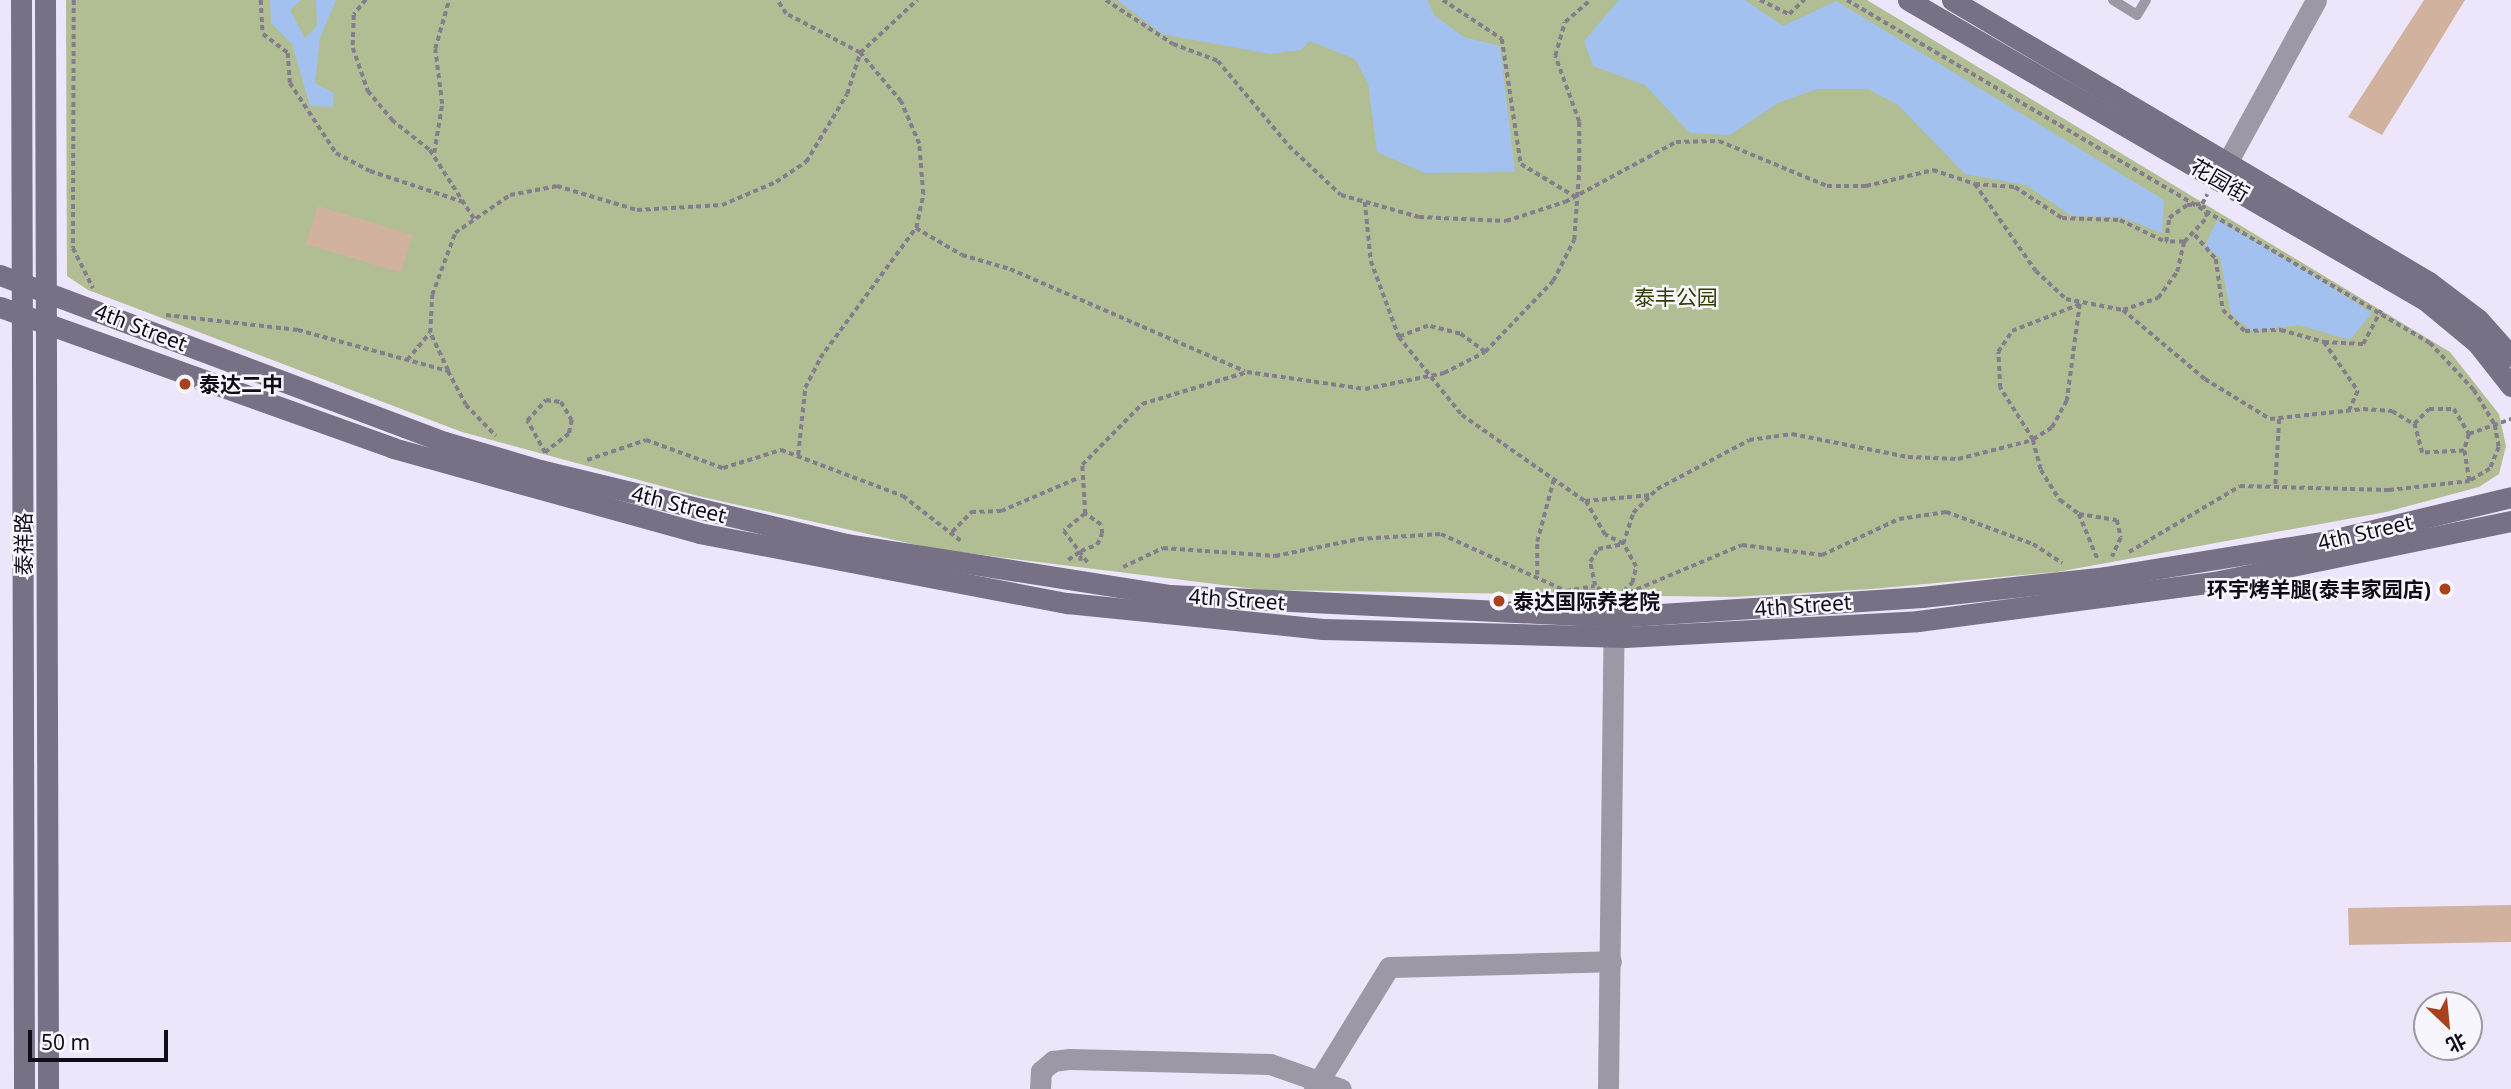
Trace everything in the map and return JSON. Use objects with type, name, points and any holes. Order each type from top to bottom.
[{"type":"street","name":"泰祥路","points":[[21,0],[24,1089]]},
{"type":"street","name":"泰祥路","points":[[45,0],[48,1089]]},
{"type":"street","name":"花园街","points":[[1908,0],[2429,282],[2479,319],[2511,356]]},
{"type":"street","name":"花园街","points":[[1952,0],[2222,169],[2446,314],[2511,386]]},
{"type":"street","points":[[2222,169],[2316,0]]},
{"type":"street","name":"4th Street","points":[[0,275],[445,442],[540,470],[847,544],[1286,603],[1613,618],[1918,621],[2214,582],[2511,521]]},
{"type":"street","name":"4th Street","points":[[0,307],[393,448],[699,533],[1067,603],[1231,621],[1437,634],[1613,618],[1922,597],[2097,568],[2327,541],[2507,499]]},
{"type":"street","points":[[1608,1089],[1613,618]]},
{"type":"street","points":[[1317,1084],[1389,967],[1611,961]]},
{"type":"street","points":[[1040,1089],[1041,1071],[1052,1061],[1070,1059],[1270,1064],[1317,1084],[1340,1089]]},
{"type":"lane","points":[[2113,0],[2137,15],[2146,0]]},
{"type":"path","points":[[74,0],[73,248],[82,275],[106,294]]},
{"type":"path","points":[[261,0],[263,34],[288,53],[290,83],[336,153],[370,171],[464,202]]},
{"type":"path","points":[[366,0],[354,15],[354,48],[368,91],[434,155],[475,220]]},
{"type":"path","points":[[434,155],[442,104],[435,49],[449,0]]},
{"type":"path","points":[[777,0],[786,14],[860,53],[901,102],[919,144],[923,194],[916,228],[820,358],[805,388],[797,455]]},
{"type":"path","points":[[509,441],[466,405],[430,333],[432,295],[455,233],[510,195],[557,186],[637,210],[722,205],[776,183],[806,162],[827,130],[860,53],[917,0]]},
{"type":"path","points":[[1106,0],[1173,44],[1218,61],[1315,171],[1341,195],[1419,217],[1506,221],[1574,196],[1676,142],[1719,141],[1827,186],[1866,186],[1933,170],[1975,184],[2015,187],[2062,218],[2120,220],[2165,242],[2184,242],[2194,236],[2207,217],[2202,204]]},
{"type":"path","points":[[1443,0],[1502,39],[1521,164],[1574,196]]},
{"type":"path","points":[[916,228],[962,255],[1010,268],[1247,372],[1365,389],[1427,377],[1485,352],[1553,281],[1574,240],[1579,122],[1555,56],[1565,22],[1590,0]]},
{"type":"path","points":[[1760,0],[1789,14],[1804,0]]},
{"type":"path","points":[[1847,0],[2381,310],[2430,343],[2474,390],[2495,425],[2499,447],[2490,469],[2469,481],[2389,490],[2275,484],[2240,486],[2119,560],[2097,568]]},
{"type":"path","points":[[2202,204],[2222,169]]},
{"type":"path","points":[[1975,184],[2036,271],[2080,304],[2123,310],[2158,298],[2178,272],[2184,242]]},
{"type":"path","points":[[1366,202],[1371,261],[1399,337],[1427,377],[1462,415],[1585,500],[1605,535],[1623,544],[1636,567],[1632,583],[1613,618]]},
{"type":"path","points":[[2165,242],[2169,218],[2187,205],[2202,204]]},
{"type":"path","points":[[2194,236],[2216,259],[2223,310],[2245,331],[2281,330],[2324,342],[2362,344],[2381,310]]},
{"type":"path","points":[[1623,544],[1633,513],[1652,495],[1749,440],[1792,434],[1908,457],[1958,459],[2033,440],[2052,428],[2067,401],[2080,304]]},
{"type":"path","points":[[2080,304],[2012,331],[1998,352],[2000,388],[2033,440],[2041,470],[2079,514],[2097,568]]},
{"type":"path","points":[[2123,310],[2205,379],[2279,419],[2392,411],[2414,424],[2422,453],[2464,451]]},
{"type":"path","points":[[153,312],[298,330],[448,371]]},
{"type":"path","points":[[1399,337],[1428,326],[1460,334],[1485,352]]},
{"type":"path","points":[[407,360],[430,333]]},
{"type":"path","points":[[2324,342],[2358,391],[2349,412]]},
{"type":"path","points":[[951,532],[971,512],[1001,511],[1078,478],[1108,434],[1142,404],[1247,372]]},
{"type":"path","points":[[554,400],[567,407],[571,427],[545,453],[527,421],[539,402],[554,400]]},
{"type":"path","points":[[2414,424],[2429,409],[2454,409],[2469,434],[2464,451],[2469,481]]},
{"type":"path","points":[[2275,484],[2279,419]]},
{"type":"path","points":[[2469,434],[2511,419]]},
{"type":"path","points":[[580,463],[646,440],[723,468],[781,450],[903,496],[964,544]]},
{"type":"path","points":[[533,449],[557,456]]},
{"type":"path","points":[[1064,564],[1081,551],[1097,545],[1102,534],[1101,525],[1085,514],[1078,478]]},
{"type":"path","points":[[1537,575],[1536,542],[1554,478]]},
{"type":"path","points":[[1585,500],[1652,495]]},
{"type":"path","points":[[1613,618],[1742,545],[1822,555],[1899,519],[1946,512],[2032,544],[2068,566]]},
{"type":"path","points":[[1084,576],[1081,551],[1064,531],[1085,514]]},
{"type":"path","points":[[2079,514],[2117,520],[2121,538],[2111,558],[2097,568]]},
{"type":"path","points":[[1117,570],[1163,548],[1275,556],[1359,539],[1441,534],[1537,575],[1566,591],[1595,586]]},
{"type":"path","points":[[1613,618],[1595,586],[1590,562],[1598,549],[1623,544]]},
{"type":"path","points":[[1081,551],[1084,576]]},
{"type":"green space","name":"泰丰公园","points":[[66,0],[1867,0],[2450,352],[2499,414],[2506,446],[2499,474],[2479,487],[2386,512],[2057,572],[1871,589],[1733,597],[1263,590],[935,549],[698,496],[462,432],[88,290],[67,276]]},
{"type":"water","points":[[270,0],[301,0],[290,10],[305,38],[317,26],[316,0],[336,0],[320,38],[315,83],[334,93],[333,107],[310,106],[292,44],[271,23]]},
{"type":"water","points":[[1117,0],[1427,0],[1435,16],[1464,37],[1500,46],[1515,172],[1425,173],[1377,152],[1368,83],[1355,59],[1310,41],[1301,50],[1270,54],[1162,34]]},
{"type":"water","points":[[1619,0],[1745,0],[1783,26],[1836,1],[2164,200],[2162,233],[2121,217],[2072,216],[2026,185],[1965,174],[1898,105],[1868,89],[1817,89],[1778,103],[1730,135],[1690,133],[1645,85],[1593,66],[1584,41]]},
{"type":"water","points":[[2217,220],[2300,267],[2372,313],[2350,340],[2299,325],[2252,331],[2231,314],[2220,258],[2205,246]]},
{"type":"building","points":[[2424,0],[2465,0],[2382,135],[2348,117]]},
{"type":"building","points":[[318,206],[413,235],[401,273],[306,244]]},
{"type":"building","points":[[2511,905],[2511,942],[2349,945],[2348,908]]},
{"type":"place","name":"泰达二中","points":[[185,384]]},
{"type":"place","name":"环宇烤羊腿(泰丰家园店)","points":[[2445,589]]},
{"type":"place","name":"泰达国际养老院","points":[[1499,601]]}]
